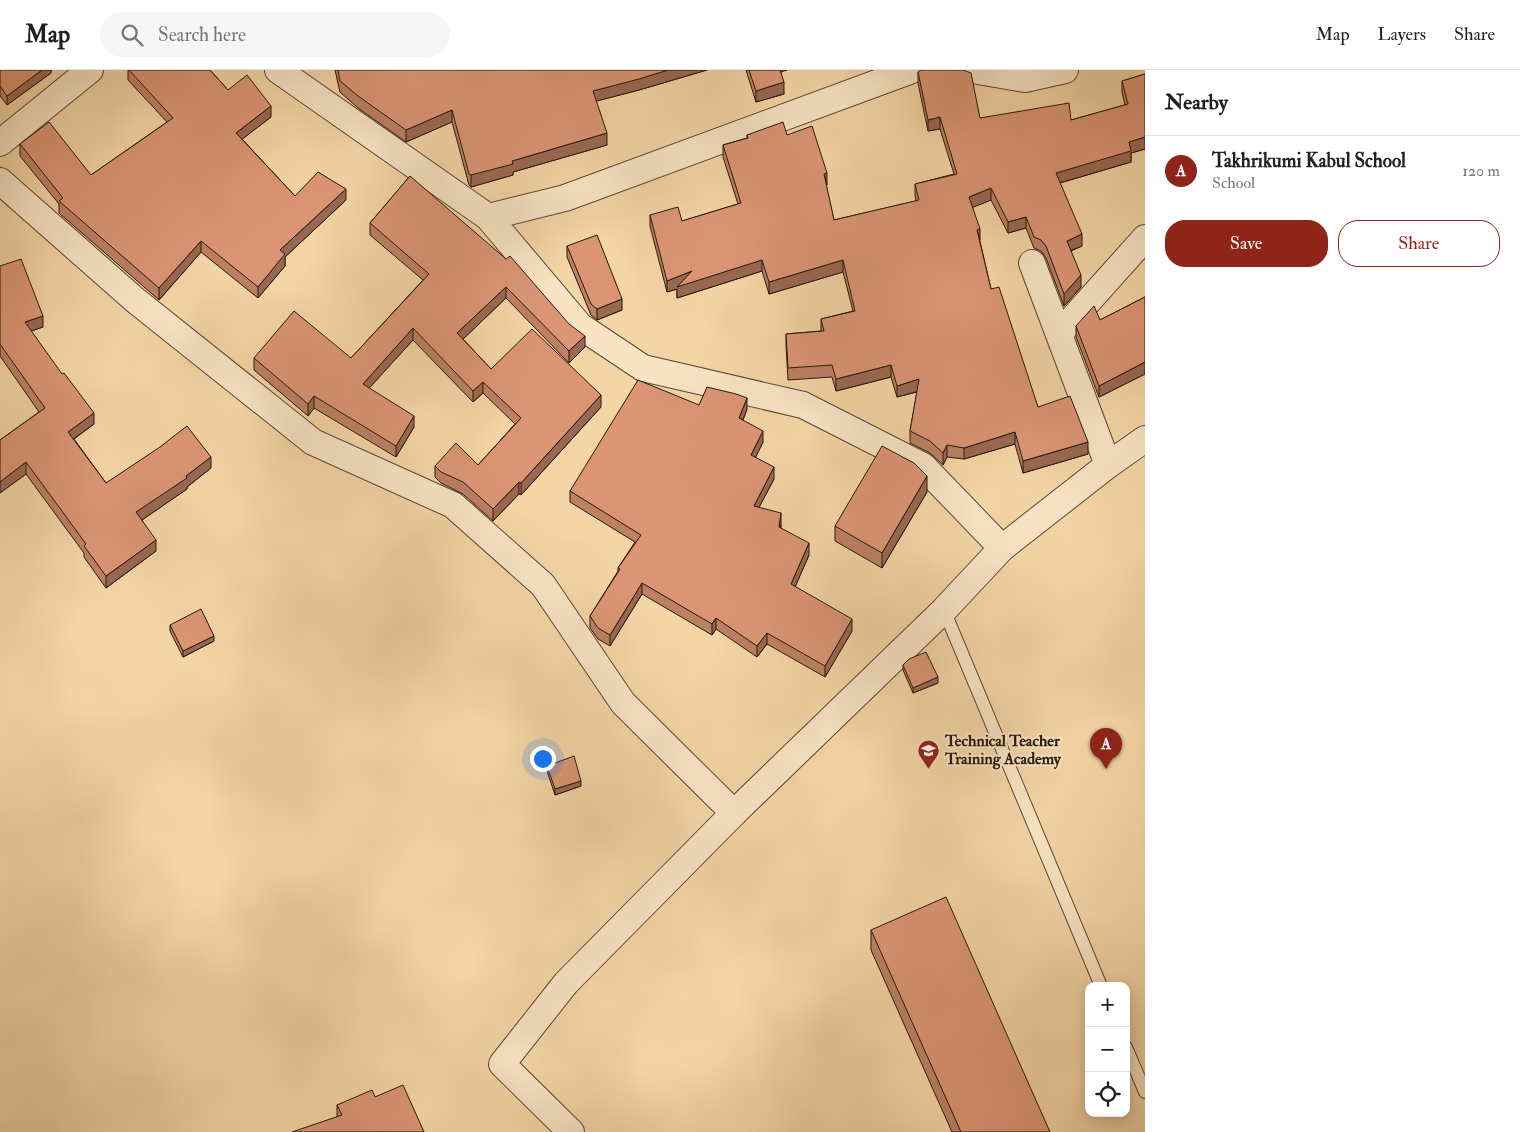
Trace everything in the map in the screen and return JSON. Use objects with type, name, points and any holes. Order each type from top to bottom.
[{"type":"street","points":[[0,143],[90,70]]},
{"type":"street","points":[[278,70],[488,217],[580,326],[642,368],[803,405],[923,466],[1002,548]]},
{"type":"street","points":[[488,217],[565,198],[912,70]]},
{"type":"street","points":[[972,70],[1025,78],[1065,70]]},
{"type":"street","points":[[0,182],[135,300],[313,442],[453,505],[543,585],[623,703],[734,813]]},
{"type":"street","points":[[1058,334],[1145,238]]},
{"type":"street","points":[[1032,263],[1108,465]]},
{"type":"street","points":[[571,1132],[502,1064],[566,982],[734,813],[944,610],[1002,548],[1108,465],[1145,439]]},
{"type":"lane","points":[[944,610],[1099,982]]},
{"type":"lane","points":[[1130,1056],[1145,1092]]},
{"type":"building","points":[[0,70],[42,70],[7,96],[0,86]]},
{"type":"building","points":[[129,70],[210,70],[228,90],[247,75],[271,106],[236,133],[295,196],[318,172],[346,189],[280,250],[285,254],[258,287],[201,241],[159,288],[59,201],[63,198],[20,144],[49,122],[91,175],[173,118]]},
{"type":"building","points":[[338,70],[668,70],[593,91],[607,133],[512,161],[513,164],[471,175],[469,174],[452,110],[406,130],[340,81]]},
{"type":"building","points":[[749,70],[780,70],[784,82],[756,91]]},
{"type":"building","points":[[921,70],[963,70],[971,73],[980,118],[1069,103],[1071,120],[1128,104],[1122,81],[1145,74],[1145,137],[1129,142],[1131,151],[1056,173],[1082,234],[1067,241],[1081,275],[1064,294],[1046,246],[1041,240],[1034,237],[1026,217],[1008,222],[991,188],[969,197],[980,229],[977,230],[991,289],[999,287],[1038,407],[1070,396],[1088,442],[1023,461],[1015,432],[964,448],[947,445],[943,453],[930,441],[910,431],[919,379],[897,386],[891,365],[836,379],[832,365],[788,368],[786,334],[824,331],[821,319],[855,311],[843,260],[769,282],[762,260],[677,287],[692,271],[667,281],[650,215],[678,207],[682,221],[741,203],[723,145],[748,138],[747,135],[783,122],[787,135],[812,126],[827,173],[824,174],[834,220],[919,200],[915,184],[957,174],[940,117],[928,120],[918,72]]},
{"type":"building","points":[[410,176],[506,259],[510,256],[569,324],[585,336],[569,351],[506,287],[457,333],[491,369],[532,329],[601,395],[521,483],[519,482],[493,509],[463,482],[441,472],[435,466],[456,443],[478,465],[521,418],[483,382],[473,391],[413,328],[363,384],[414,416],[396,446],[314,396],[308,404],[254,358],[294,311],[351,358],[429,274],[370,223]]},
{"type":"building","points":[[597,235],[622,299],[597,309],[591,304],[567,246]]},
{"type":"building","points":[[21,259],[43,316],[25,322],[62,374],[64,373],[94,413],[68,432],[106,483],[160,447],[187,426],[211,457],[186,476],[187,478],[136,512],[156,540],[106,576],[84,546],[86,544],[26,462],[0,482],[0,440],[45,408],[0,344],[0,266]]},
{"type":"building","points":[[1145,297],[1145,362],[1099,386],[1076,326],[1094,306],[1100,320]]},
{"type":"building","points":[[638,380],[699,405],[707,387],[747,398],[739,418],[763,431],[751,455],[774,467],[754,506],[781,513],[779,527],[809,543],[791,584],[852,619],[825,666],[767,633],[757,646],[716,618],[712,624],[642,583],[610,635],[598,628],[590,616],[620,569],[618,568],[641,535],[570,491]]},
{"type":"building","points":[[882,446],[914,463],[927,476],[882,553],[835,526]]},
{"type":"building","points":[[201,609],[214,636],[183,651],[170,625]]},
{"type":"building","points":[[926,652],[938,677],[913,688],[903,665],[909,659]]},
{"type":"building","points":[[574,756],[581,781],[555,789],[547,766]]},
{"type":"building","points":[[946,897],[1050,1132],[961,1132],[871,930]]},
{"type":"building","points":[[403,1085],[424,1132],[292,1132],[342,1115],[337,1105],[372,1090],[375,1097]]},
{"type":"place","name":"Technical Teacher Training Academy","points":[[929,769]]},
{"type":"place","name":"Takhrikumi Kabul School","points":[[1106,769]]}]
